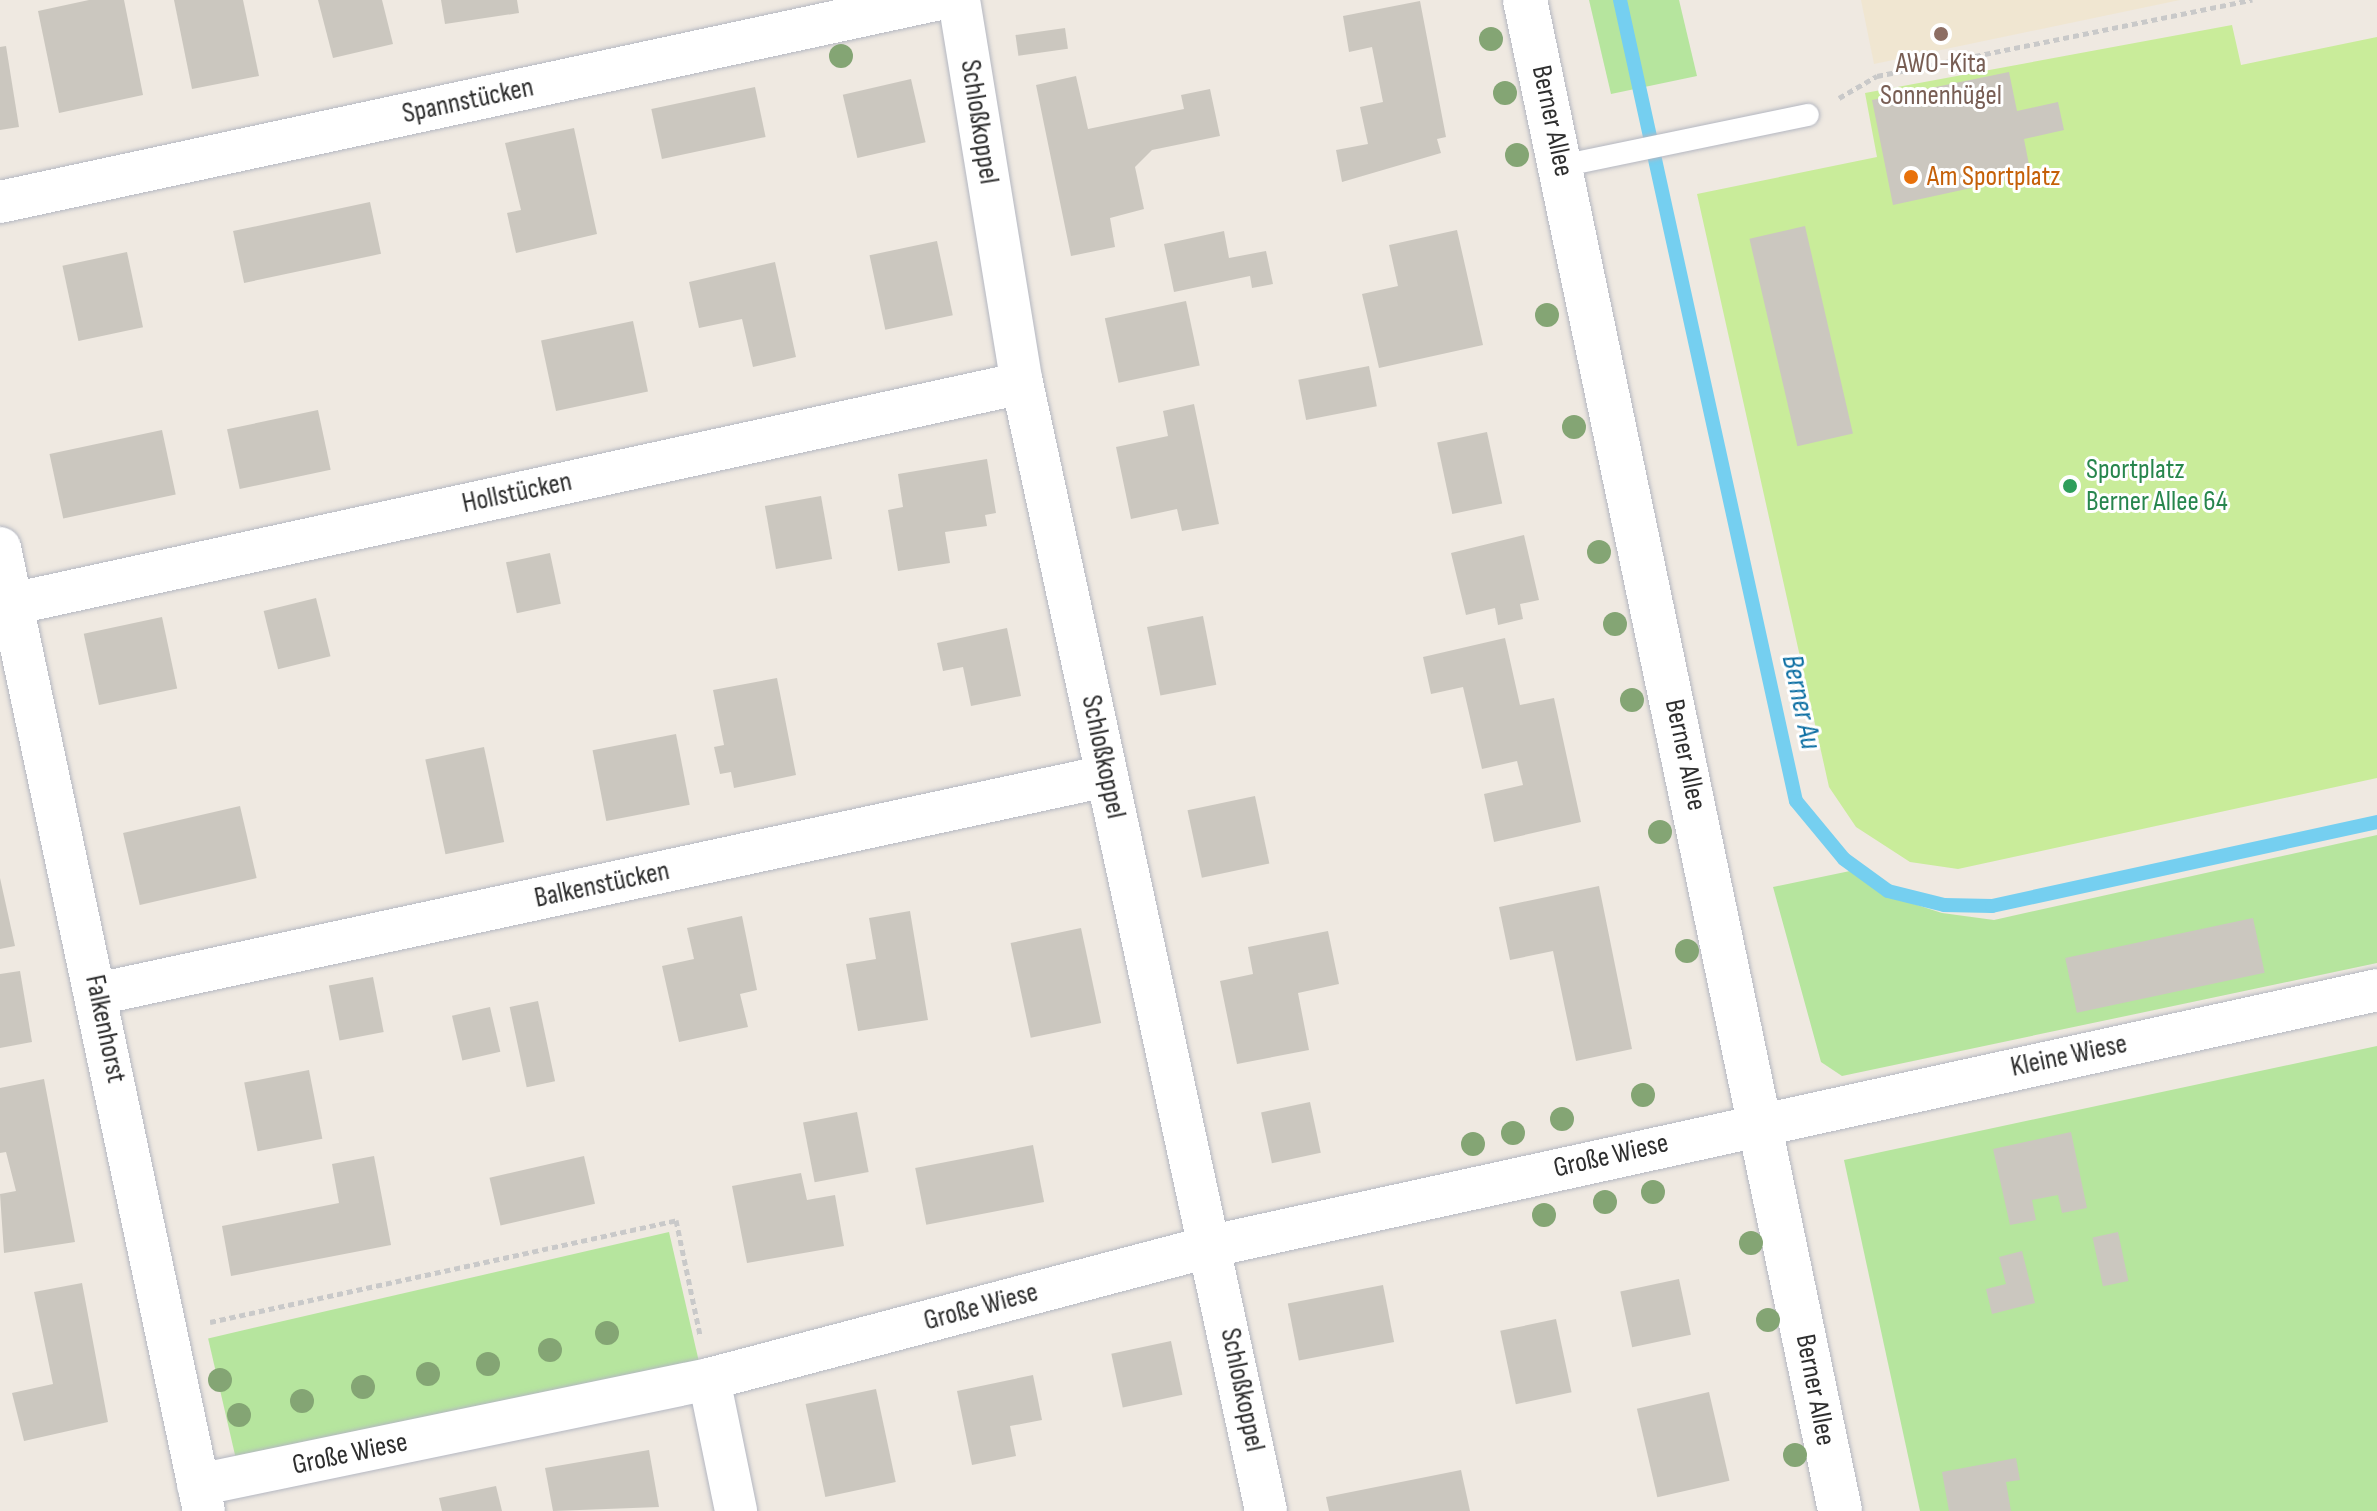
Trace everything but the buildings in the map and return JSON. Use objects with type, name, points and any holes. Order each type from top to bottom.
[{"type":"street","name":"Spannstücken","points":[[0,202],[935,0]]},
{"type":"street","name":"Schloßkoppel","points":[[959,0],[1022,383],[1106,776],[1212,1246],[1266,1511]]},
{"type":"street","name":"Berner Allee","points":[[1525,0],[1762,1122],[1840,1511]]},
{"type":"street","name":"Hollstücken","points":[[12,604],[1022,383]]},
{"type":"street","name":"Falkenhorst","points":[[0,548],[169,1331],[201,1498]]},
{"type":"street","name":"Balkenstücken","points":[[97,994],[1106,776]]},
{"type":"street","name":"Kleine Wiese","points":[[1762,1122],[2377,990]]},
{"type":"street","name":"Große Wiese","points":[[201,1498],[709,1379],[1212,1246],[1762,1122]]},
{"type":"street","points":[[709,1379],[736,1511]]},
{"type":"lane","points":[[1561,166],[1614,158],[1808,115]]},
{"type":"path","points":[[1808,115],[1877,76],[2252,0]]},
{"type":"path","points":[[169,1331],[676,1220],[709,1379]]},
{"type":"shaded area","name":"AWO-Kita Sonnenhügel","points":[[1861,0],[2180,0],[1874,64]]},
{"type":"green space","points":[[1589,0],[1679,0],[1697,76],[1611,94]]},
{"type":"green space","name":"Sportplatz Berner Allee 64","points":[[2232,25],[2241,65],[2377,37],[2377,778],[1958,869],[1910,862],[1856,827],[1829,787],[1697,194],[1877,157],[1865,93]]},
{"type":"green space","points":[[2377,835],[2377,963],[1842,1076],[1821,1062],[1773,887],[1850,871],[1889,896],[1942,913],[1994,920]]},
{"type":"green space","points":[[2377,1046],[2377,1511],[1920,1511],[1844,1160]]},
{"type":"green space","points":[[669,1232],[699,1363],[238,1469],[208,1338]]},
{"type":"waterway","name":"Berner Au","points":[[1620,0],[1796,801],[1844,859],[1888,891],[1944,905],[1992,906],[2377,822]]},
{"type":"place","name":"AWO-Kita Sonnenhügel","points":[[1941,34]]},
{"type":"place","name":"Am Sportplatz","points":[[1911,177]]},
{"type":"place","name":"Sportplatz Berner Allee 64","points":[[2070,486]]}]
